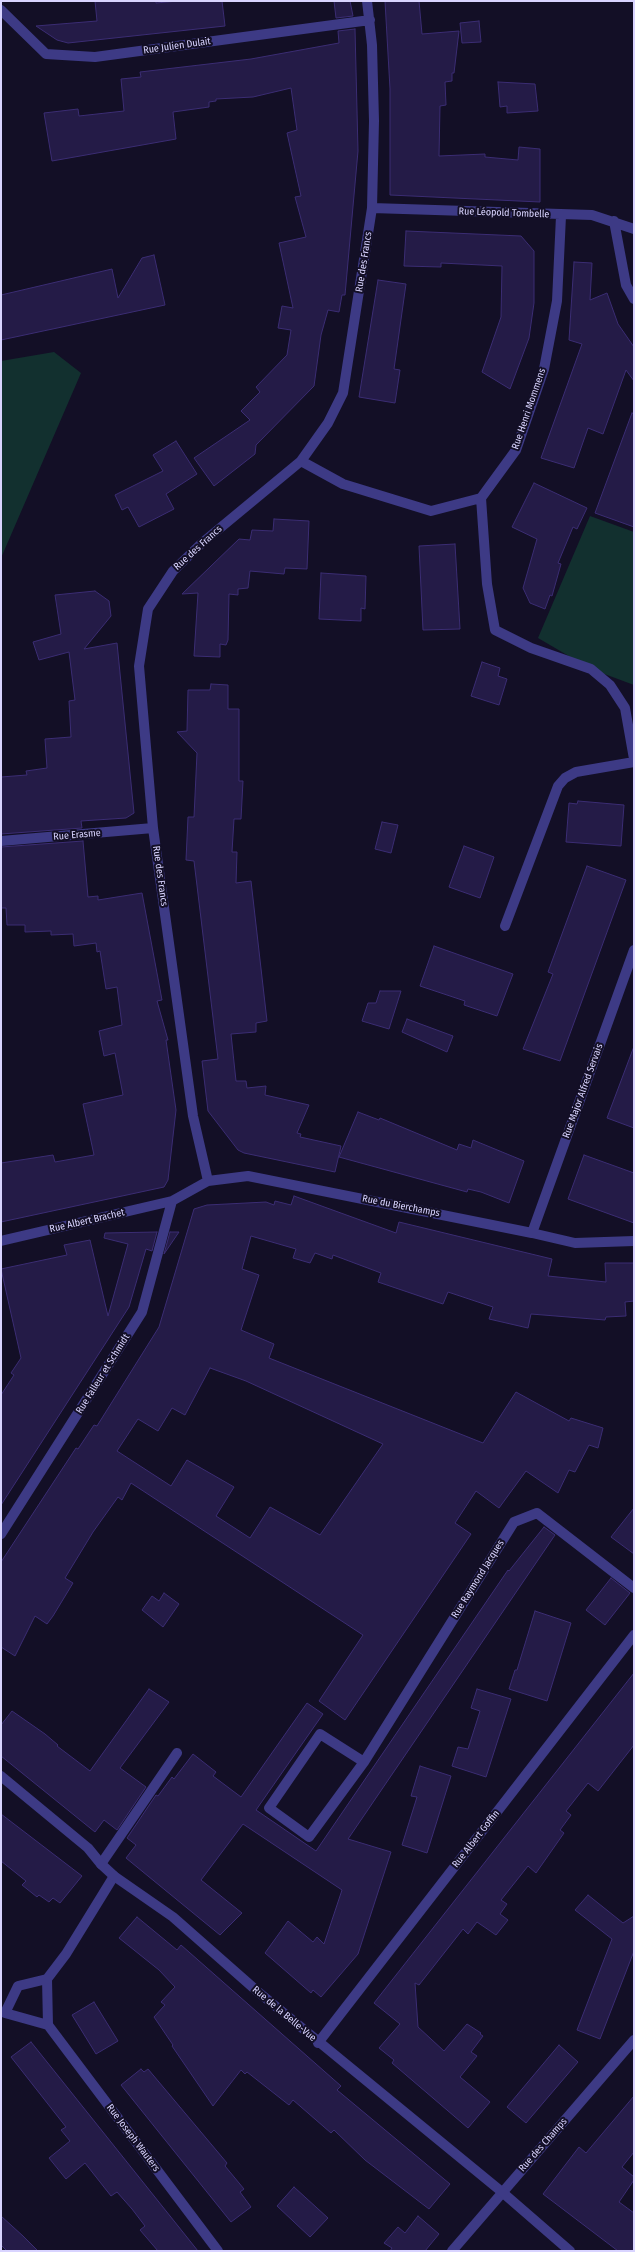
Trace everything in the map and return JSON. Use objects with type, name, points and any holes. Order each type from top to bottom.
[{"type":"street","name":"Rue des Francs","points":[[208,1182],[193,1116],[153,828],[139,666],[148,609],[173,571],[202,543],[301,461],[328,424],[343,393],[372,208],[374,121],[370,20],[367,1]]},
{"type":"street","name":"Rue Julien Dulait","points":[[1,10],[46,54],[95,57],[370,20]]},
{"type":"street","name":"Rue Léopold Tombelle","points":[[372,208],[561,216],[592,215],[614,221],[634,229]]},
{"type":"street","name":"Rue Henri Mommens","points":[[481,498],[516,450],[544,369],[557,301],[561,216]]},
{"type":"street","points":[[614,221],[626,285],[634,299]]},
{"type":"street","points":[[301,461],[343,484],[431,511],[481,498],[487,584],[495,630],[531,648],[592,669],[610,685],[625,708],[634,759]]},
{"type":"street","points":[[505,926],[558,786],[564,778],[576,772],[634,762]]},
{"type":"street","name":"Rue Erasme","points":[[1,841],[153,828]]},
{"type":"street","name":"Rue Major Alfred Servais","points":[[532,1232],[634,950]]},
{"type":"street","name":"Rue du Bierchamps","points":[[172,1201],[208,1182],[248,1176],[532,1232],[575,1243],[634,1241]]},
{"type":"street","name":"Rue Albert Brachet","points":[[1,1241],[172,1201]]},
{"type":"street","name":"Rue Falleur et Schmidt","points":[[1,1534],[142,1312],[172,1201]]},
{"type":"street","name":"Rue Raymond Jacques","points":[[364,1762],[320,1734],[270,1808],[309,1837],[364,1762],[514,1522],[537,1513],[634,1588]]},
{"type":"street","name":"Rue Albert Goffin","points":[[318,2043],[634,1635]]},
{"type":"street","points":[[101,1864],[178,1754]]},
{"type":"street","name":"Rue de la Belle-Vue","points":[[1,1776],[88,1848],[101,1864],[114,1876],[168,1913],[318,2043],[502,2192],[570,2251]]},
{"type":"street","points":[[47,1979],[18,1986],[5,2013],[48,2025],[47,1979],[66,1954],[114,1876]]},
{"type":"street","name":"Rue Joseph Wauters","points":[[48,2025],[218,2251]]},
{"type":"street","name":"Rue des Champs","points":[[452,2251],[634,2040]]},
{"type":"green space","points":[[54,352],[81,373],[1,558],[1,361]]},
{"type":"green space","points":[[590,516],[634,532],[634,685],[591,669],[538,638]]},
{"type":"building","points":[[95,1],[156,1],[156,3],[178,1],[222,1],[225,26],[68,43],[57,40],[36,26],[97,21]]},
{"type":"building","points":[[334,1],[350,1],[353,16],[336,18]]},
{"type":"building","points":[[385,1],[419,1],[422,34],[459,31],[452,81],[445,82],[446,105],[440,106],[439,156],[485,154],[485,157],[518,160],[519,147],[540,149],[540,202],[390,195],[390,89]]},
{"type":"building","points":[[479,21],[481,42],[462,43],[460,23]]},
{"type":"building","points":[[355,29],[358,151],[345,295],[342,295],[339,312],[328,310],[321,335],[314,386],[256,445],[255,454],[214,486],[194,458],[250,420],[241,411],[260,392],[256,387],[287,355],[291,330],[278,328],[282,306],[293,308],[279,243],[306,237],[295,197],[301,196],[287,133],[297,130],[291,88],[253,97],[216,99],[216,101],[209,102],[209,107],[173,112],[176,139],[52,161],[44,113],[78,109],[79,116],[124,111],[121,79],[141,77],[140,72],[251,59],[339,43],[338,31]]},
{"type":"building","points":[[498,82],[535,84],[538,111],[507,113],[507,106],[500,107]]},
{"type":"building","points":[[406,231],[521,236],[534,251],[534,303],[529,338],[510,389],[482,372],[501,317],[502,266],[441,263],[441,267],[404,266]]},
{"type":"building","points":[[154,255],[165,305],[1,340],[1,295],[112,269],[118,298],[142,258]]},
{"type":"building","points":[[574,262],[592,263],[590,300],[607,293],[618,324],[634,347],[634,381],[626,370],[603,434],[588,428],[574,468],[541,458],[582,344],[569,340]]},
{"type":"building","points":[[378,280],[406,284],[394,369],[400,370],[395,403],[359,397]]},
{"type":"building","points":[[632,413],[634,414],[634,527],[595,513]]},
{"type":"building","points":[[176,441],[197,474],[166,494],[174,509],[139,527],[128,507],[122,510],[115,495],[163,471],[153,455]]},
{"type":"building","points":[[534,483],[587,508],[577,529],[573,527],[558,563],[561,564],[552,596],[550,595],[545,609],[530,603],[523,588],[537,539],[512,527]]},
{"type":"building","points":[[274,519],[309,521],[307,569],[285,568],[284,574],[250,571],[248,588],[238,589],[238,595],[229,594],[228,640],[226,645],[220,644],[220,657],[194,656],[198,593],[182,594],[239,539],[250,540],[252,530],[273,531]]},
{"type":"building","points":[[455,544],[460,629],[423,630],[419,546]]},
{"type":"building","points":[[321,573],[366,576],[365,609],[361,608],[361,621],[319,619]]},
{"type":"building","points":[[95,591],[109,601],[111,616],[84,649],[117,643],[134,813],[126,818],[81,821],[82,828],[1,834],[1,777],[27,775],[26,771],[47,768],[45,739],[71,737],[69,701],[75,700],[69,652],[39,660],[33,642],[61,634],[55,595]]},
{"type":"building","points":[[482,662],[500,668],[498,676],[507,679],[499,705],[471,696]]},
{"type":"building","points":[[211,684],[228,685],[228,709],[239,709],[239,781],[243,781],[241,819],[234,819],[232,852],[237,852],[236,883],[251,881],[267,1021],[256,1023],[256,1032],[231,1034],[236,1081],[246,1081],[247,1088],[266,1086],[265,1095],[309,1105],[297,1133],[301,1134],[300,1137],[341,1146],[335,1172],[244,1153],[238,1150],[208,1111],[202,1061],[218,1059],[194,861],[186,860],[188,817],[194,817],[197,753],[177,732],[187,731],[188,690],[210,690]]},
{"type":"building","points":[[578,801],[624,805],[621,846],[566,842],[569,803],[577,804]]},
{"type":"building","points":[[382,822],[398,825],[391,853],[375,849]]},
{"type":"building","points":[[83,841],[88,897],[98,896],[98,900],[142,893],[162,1000],[157,1001],[168,1040],[166,1040],[176,1110],[168,1180],[164,1187],[1,1222],[1,1163],[53,1155],[55,1162],[94,1155],[83,1104],[123,1095],[115,1053],[104,1056],[99,1031],[122,1025],[117,987],[106,989],[100,951],[97,952],[96,943],[74,946],[73,934],[51,935],[51,931],[25,932],[25,925],[7,925],[6,908],[1,908],[1,847]]},
{"type":"building","points":[[464,846],[494,857],[480,898],[449,887]]},
{"type":"building","points":[[587,866],[626,880],[560,1061],[523,1049],[553,974],[548,972]]},
{"type":"building","points":[[434,946],[513,974],[497,1016],[464,1005],[465,1001],[420,986]]},
{"type":"building","points":[[380,991],[401,991],[389,1029],[362,1021],[368,1003],[376,1003]]},
{"type":"building","points":[[407,1019],[453,1036],[447,1052],[402,1032]]},
{"type":"building","points":[[634,1049],[634,1128],[607,1118]]},
{"type":"building","points":[[358,1112],[379,1120],[380,1118],[457,1150],[459,1144],[471,1148],[473,1140],[524,1161],[509,1203],[481,1192],[468,1189],[467,1192],[339,1157]]},
{"type":"building","points":[[584,1155],[634,1173],[634,1223],[568,1199]]},
{"type":"building","points":[[294,1196],[396,1233],[399,1222],[552,1259],[548,1276],[606,1282],[605,1263],[634,1263],[634,1301],[625,1302],[626,1316],[606,1317],[605,1320],[531,1314],[528,1328],[489,1319],[493,1307],[448,1292],[443,1304],[378,1282],[381,1273],[333,1255],[332,1259],[315,1253],[310,1263],[293,1258],[296,1249],[251,1236],[242,1269],[259,1275],[241,1330],[274,1344],[269,1358],[483,1443],[516,1392],[569,1421],[571,1418],[603,1428],[598,1448],[589,1445],[575,1472],[569,1470],[558,1493],[526,1471],[499,1508],[476,1491],[455,1523],[471,1534],[345,1720],[319,1701],[363,1635],[131,1483],[122,1500],[118,1497],[93,1532],[65,1578],[73,1583],[53,1616],[47,1624],[35,1616],[15,1656],[1,1647],[1,1562],[76,1448],[78,1449],[94,1425],[97,1426],[159,1327],[194,1209],[207,1205],[266,1202],[274,1205],[275,1201],[291,1205]],"holes":[[[210,1368],[246,1381],[383,1444],[320,1535],[270,1507],[250,1538],[216,1516],[234,1487],[187,1460],[171,1486],[117,1451],[138,1419],[158,1431],[172,1408],[185,1415]]]},
{"type":"building","points":[[157,1232],[152,1251],[146,1249],[129,1307],[1,1505],[1,1395],[14,1375],[11,1373],[21,1358],[1,1269],[67,1255],[64,1245],[90,1240],[108,1316],[128,1244],[104,1238],[105,1233]]},
{"type":"building","points":[[170,1232],[179,1232],[164,1254]]},
{"type":"building","points":[[634,1508],[634,1554],[611,1537]]},
{"type":"building","points":[[544,1527],[555,1535],[348,1839],[391,1852],[358,1954],[321,1997],[313,1990],[311,1993],[265,1953],[288,1921],[313,1942],[317,1937],[324,1944],[342,1890],[243,1824],[201,1880],[242,1913],[220,1935],[126,1858],[136,1845],[127,1838],[156,1795],[158,1796],[172,1777],[174,1779],[193,1754],[216,1772],[213,1776],[241,1797],[307,1703],[323,1714],[256,1810],[316,1851],[508,1570],[509,1571]]},
{"type":"building","points":[[611,1578],[630,1593],[605,1625],[586,1610]]},
{"type":"building","points":[[164,1593],[179,1604],[163,1627],[142,1610],[152,1596],[159,1601]]},
{"type":"building","points":[[535,1611],[571,1623],[547,1701],[509,1689],[515,1670],[517,1670]]},
{"type":"building","points":[[634,1673],[634,1745],[598,1791],[588,1783],[566,1811],[571,1815],[560,1830],[564,1833],[536,1873],[528,1866],[501,1900],[507,1904],[500,1914],[508,1920],[496,1935],[477,1922],[468,1934],[463,1929],[419,1985],[415,1983],[418,2027],[444,2051],[467,2024],[483,2036],[471,2052],[477,2056],[460,2077],[490,2102],[468,2128],[392,2063],[394,2060],[379,2048],[400,2024],[374,2003]]},
{"type":"building","points":[[149,1689],[169,1702],[120,1768],[146,1787],[117,1830],[104,1820],[95,1832],[1,1756],[1,1725],[12,1711],[45,1734],[58,1745],[57,1746],[90,1771]]},
{"type":"building","points":[[477,1689],[511,1699],[486,1777],[452,1766],[458,1747],[468,1749],[480,1711],[471,1708]]},
{"type":"building","points":[[420,1766],[451,1776],[427,1853],[402,1845],[417,1797],[411,1796]]},
{"type":"building","points":[[1,1814],[82,1876],[60,1903],[53,1898],[49,1902],[39,1895],[37,1897],[22,1885],[26,1881],[1,1861]]},
{"type":"building","points":[[588,1895],[623,1923],[634,1916],[634,1951],[600,2039],[577,2030],[612,1939],[575,1910]]},
{"type":"building","points":[[137,1917],[177,1950],[181,1945],[341,2086],[337,2090],[450,2184],[429,2209],[365,2160],[334,2130],[331,2133],[293,2100],[289,2105],[247,2072],[245,2074],[241,2070],[213,2106],[154,2017],[165,2005],[161,2002],[175,1987],[159,1970],[119,1938]]},
{"type":"building","points":[[94,2002],[118,2041],[96,2054],[72,2015]]},
{"type":"building","points":[[31,2042],[198,2251],[158,2251],[140,2230],[145,2226],[132,2209],[117,2192],[111,2196],[85,2163],[66,2179],[49,2158],[70,2141],[61,2130],[66,2127],[11,2057]]},
{"type":"building","points":[[559,2045],[578,2062],[526,2123],[507,2107]]},
{"type":"building","points":[[141,2069],[144,2072],[148,2069],[227,2163],[225,2166],[244,2189],[240,2192],[251,2207],[231,2222],[121,2085]]},
{"type":"building","points":[[634,2096],[634,2152],[622,2167],[634,2177],[634,2180],[619,2202],[634,2213],[634,2251],[618,2251],[543,2194],[579,2147],[586,2153]]},
{"type":"building","points":[[294,2187],[328,2218],[310,2237],[277,2206]]},
{"type":"building","points":[[1,2216],[38,2251],[7,2251],[1,2245]]},
{"type":"building","points":[[418,2216],[439,2234],[425,2251],[390,2251],[392,2248],[384,2243],[398,2227],[405,2233]]}]
